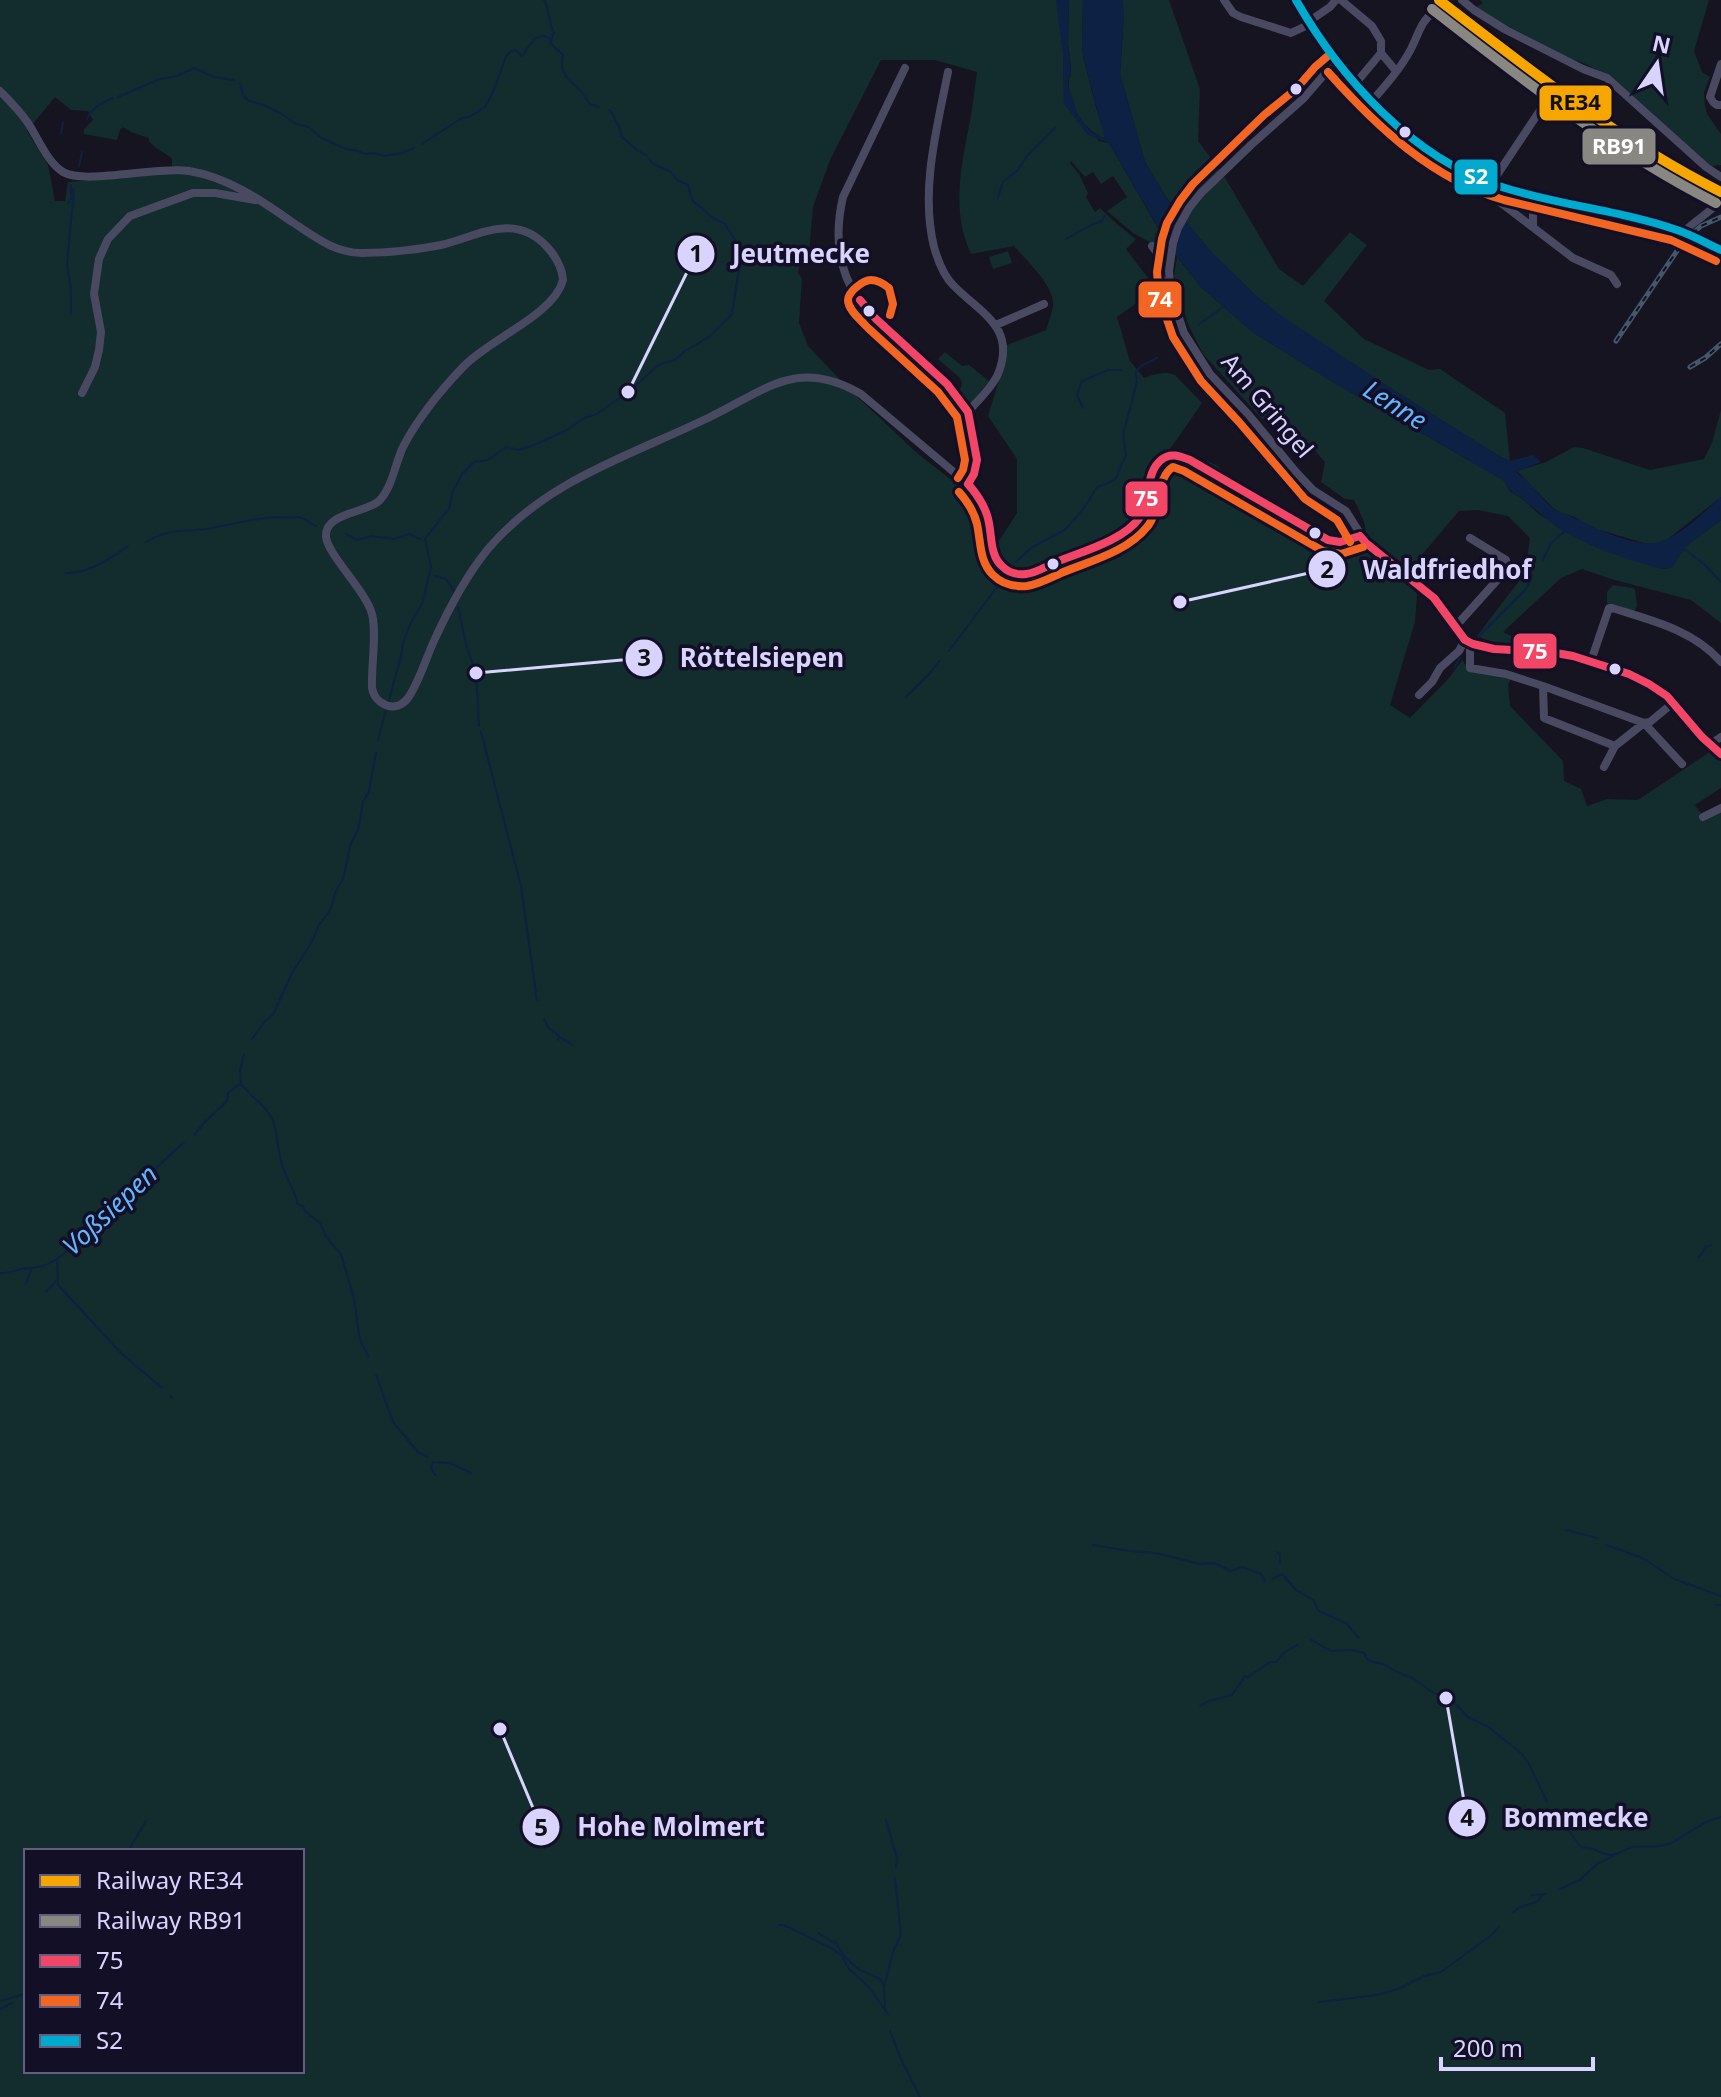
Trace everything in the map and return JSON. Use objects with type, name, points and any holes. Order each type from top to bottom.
[{"type":"main road","points":[[1296,0],[1337,64],[1355,84],[1438,156],[1464,172],[1491,184],[1684,232],[1721,250]]},
{"type":"street","points":[[1224,0],[1233,13],[1241,17],[1291,33],[1338,0],[1372,26],[1381,41],[1381,53],[1396,71]]},
{"type":"street","points":[[1462,0],[1506,30],[1607,78],[1721,177]]},
{"type":"street","points":[[1372,101],[1391,80],[1411,49],[1421,25],[1438,7],[1526,77]]},
{"type":"street","points":[[1355,84],[1381,53]]},
{"type":"street","points":[[1152,246],[1161,258],[1160,279],[1170,282],[1173,243],[1189,208],[1337,64]]},
{"type":"street","points":[[1721,64],[1710,97],[1721,105]]},
{"type":"street","points":[[905,68],[843,197],[838,219],[838,242],[846,278],[860,300],[876,319],[947,384],[968,412],[977,460],[968,484]]},
{"type":"street","points":[[948,72],[930,173],[933,245],[940,267],[952,284],[996,325],[1004,354],[997,377],[968,412]]},
{"type":"street","points":[[0,91],[22,115],[53,163],[68,174],[84,177],[169,169],[191,171],[226,182],[326,244],[353,253],[424,248],[510,227],[533,235],[546,245],[558,261],[562,272],[561,287],[549,303],[479,352],[446,387],[405,444],[380,500],[334,521],[327,528],[328,545],[365,599],[372,615],[372,688],[375,698],[389,706],[401,704],[408,697],[446,616],[473,569],[496,540],[536,503],[584,475],[713,416],[774,383],[789,379],[810,378],[833,382],[855,391],[884,412],[978,496],[990,526],[998,563],[1018,575],[1041,569],[1127,529],[1139,518],[1144,508],[1157,464],[1172,455],[1183,457],[1328,540],[1340,542],[1360,536]]},
{"type":"street","points":[[1491,184],[1548,99],[1578,122]]},
{"type":"street","points":[[1479,192],[1488,193],[1573,258],[1611,275],[1617,284]]},
{"type":"street","points":[[82,393],[95,367],[99,350],[101,332],[94,294],[99,259],[108,239],[127,218],[197,193],[259,200]]},
{"type":"street","points":[[1533,227],[1538,196]]},
{"type":"street","points":[[1684,232],[1719,202]]},
{"type":"street","name":"Am Gringel","points":[[1170,282],[1184,333],[1210,374],[1313,490],[1346,511],[1370,547],[1434,598],[1467,641],[1470,668],[1506,674],[1543,686]]},
{"type":"street","points":[[996,325],[1044,304]]},
{"type":"street","points":[[1455,627],[1508,568],[1506,560],[1470,538]]},
{"type":"street","points":[[1591,661],[1609,608],[1612,608],[1665,625],[1693,638],[1721,662]]},
{"type":"street","points":[[1419,695],[1467,641],[1482,648],[1551,652],[1591,661],[1657,688],[1674,702],[1709,745],[1721,754]]},
{"type":"street","points":[[1615,746],[1544,718],[1543,686],[1644,723],[1682,764]]},
{"type":"street","points":[[1604,767],[1615,746],[1674,702]]},
{"type":"street","points":[[1709,745],[1721,737]]},
{"type":"street","points":[[1703,817],[1721,808]]},
{"type":"green space","points":[[0,0],[1063,0],[1064,104],[1099,141],[1109,143],[1167,244],[1163,256],[1153,244],[1133,233],[1107,211],[1127,197],[1113,176],[1101,184],[1093,172],[1085,177],[1071,161],[1095,212],[1100,208],[1136,239],[1126,249],[1148,278],[1136,290],[1144,298],[1117,317],[1130,361],[1144,378],[1167,373],[1175,375],[1202,403],[1168,452],[1177,449],[1216,465],[1320,550],[1359,552],[1366,532],[1363,520],[1354,500],[1345,499],[1321,482],[1325,462],[1309,444],[1286,437],[1261,418],[1203,354],[1188,324],[1174,276],[1177,257],[1201,287],[1254,333],[1503,480],[1510,491],[1540,515],[1596,547],[1667,569],[1686,546],[1721,520],[1721,623],[1691,600],[1582,569],[1561,578],[1503,632],[1516,638],[1554,643],[1554,648],[1492,642],[1477,636],[1525,573],[1530,538],[1508,516],[1478,510],[1459,511],[1420,557],[1415,622],[1390,705],[1410,718],[1450,677],[1462,660],[1469,669],[1511,678],[1508,685],[1510,706],[1563,761],[1564,781],[1581,789],[1587,806],[1607,799],[1638,800],[1711,751],[1721,757],[1721,788],[1695,805],[1705,819],[1721,811],[1721,2097],[0,2097]],"holes":[[[881,60],[935,60],[977,72],[960,185],[959,203],[965,237],[971,254],[1014,246],[1044,281],[1052,297],[1046,330],[1007,345],[988,416],[1017,459],[1017,513],[990,555],[968,493],[917,453],[848,388],[808,346],[799,323],[802,279],[798,273],[801,258],[809,253],[813,207],[830,160]],[[55,97],[71,110],[88,111],[93,120],[84,129],[84,134],[117,140],[123,127],[149,138],[156,148],[172,158],[172,173],[68,182],[65,201],[55,201],[48,165],[27,131]]]},
{"type":"green space","points":[[1069,0],[1083,0],[1083,56],[1106,139],[1085,124],[1071,101]]},
{"type":"green space","points":[[1122,0],[1169,0],[1200,89],[1198,141],[1224,176],[1279,269],[1303,286],[1350,232],[1367,245],[1324,301],[1364,339],[1429,370],[1440,369],[1505,413],[1510,461],[1279,315],[1211,252],[1166,197],[1145,162],[1120,74]]},
{"type":"green space","points":[[1480,0],[1709,0],[1694,51],[1702,72],[1710,77],[1704,92],[1705,106],[1721,134],[1721,165],[1711,166],[1605,75],[1474,8],[1483,3]]},
{"type":"green space","points":[[1008,251],[1012,263],[993,269],[989,257]]},
{"type":"green space","points":[[945,352],[989,381],[972,402],[965,403],[959,394],[960,378],[938,359]]},
{"type":"green space","points":[[1721,410],[1721,497],[1668,539],[1657,543],[1647,544],[1590,527],[1575,517],[1561,513],[1517,471],[1546,462],[1574,447],[1650,470],[1704,459]]},
{"type":"green space","points":[[1613,585],[1635,590],[1637,606],[1634,612],[1607,603],[1607,592]]},
{"type":"water","name":"Lenne","points":[[1056,0],[1069,0],[1071,73],[1068,81],[1077,113],[1091,132],[1105,139],[1083,56],[1083,0],[1122,0],[1120,74],[1145,162],[1166,197],[1211,252],[1279,314],[1499,456],[1510,461],[1533,455],[1541,462],[1517,471],[1518,474],[1560,512],[1618,537],[1641,543],[1660,542],[1677,534],[1721,497],[1721,520],[1686,546],[1672,567],[1667,569],[1599,548],[1554,525],[1512,492],[1503,480],[1254,333],[1201,287],[1170,248],[1109,143],[1088,135],[1064,104],[1063,54]]},
{"type":"waterway","points":[[544,0],[554,32],[550,43],[563,55],[564,74],[590,104],[599,107]]},
{"type":"waterway","points":[[422,144],[485,107],[510,52],[515,50],[522,56],[535,38],[544,36],[551,39]]},
{"type":"waterway","points":[[118,97],[194,68],[214,77],[234,80]]},
{"type":"waterway","points":[[240,84],[244,97],[249,101],[264,105],[346,149],[385,156],[414,148]]},
{"type":"waterway","points":[[87,119],[94,109],[113,98]]},
{"type":"waterway","points":[[388,704],[403,643],[422,604],[431,567],[425,539],[450,507],[452,493],[462,474],[474,462],[488,460],[506,447],[519,450],[534,445],[597,414],[660,364],[675,360],[709,337],[732,314],[739,269],[737,243],[724,223],[714,219],[692,200],[688,185],[652,163],[622,137],[609,110]]},
{"type":"waterway","points":[[61,134],[63,122]]},
{"type":"waterway","points":[[998,198],[1003,182],[1017,171],[1027,156],[1055,128]]},
{"type":"waterway","points":[[79,166],[82,152]]},
{"type":"waterway","points":[[71,185],[74,190],[67,263],[71,314]]},
{"type":"waterway","points":[[68,203],[72,197],[71,190]]},
{"type":"waterway","points":[[1066,239],[1102,221],[1105,215]]},
{"type":"waterway","points":[[1198,325],[1226,305]]},
{"type":"waterway","points":[[1016,562],[1031,548],[1066,529],[1097,487],[1116,478],[1126,456],[1123,435],[1137,381],[1136,372],[1157,358]]},
{"type":"waterway","points":[[1083,408],[1077,395],[1082,381],[1108,370],[1121,370]]},
{"type":"waterway","points":[[146,542],[170,532],[275,517],[300,517],[316,526]]},
{"type":"waterway","points":[[1543,560],[1551,543],[1566,530]]},
{"type":"waterway","points":[[346,534],[357,540],[372,536],[394,539],[409,534],[420,539]]},
{"type":"waterway","points":[[66,573],[90,568],[128,546]]},
{"type":"waterway","points":[[1683,548],[1721,582]]},
{"type":"waterway","points":[[949,651],[1006,575]]},
{"type":"waterway","points":[[1478,637],[1526,589],[1532,575]]},
{"type":"waterway","points":[[435,576],[446,579],[454,591]]},
{"type":"waterway","points":[[458,607],[476,673],[479,726]]},
{"type":"waterway","points":[[1454,667],[1460,658]]},
{"type":"waterway","points":[[906,697],[939,661]]},
{"type":"waterway","name":"Voßsiepen","points":[[378,740],[386,710]]},
{"type":"waterway","points":[[481,732],[521,886],[537,1001]]},
{"type":"waterway","name":"Voßsiepen","points":[[252,1039],[273,1015],[292,973],[331,909],[343,879],[351,843],[358,830],[376,752]]},
{"type":"waterway","points":[[544,1019],[559,1036],[558,1040]]},
{"type":"waterway","points":[[561,1038],[573,1045]]},
{"type":"waterway","name":"Voßsiepen","points":[[194,1135],[227,1101],[228,1093],[241,1083],[244,1054]]},
{"type":"waterway","points":[[241,1085],[249,1092]]},
{"type":"waterway","points":[[251,1095],[273,1120],[283,1168],[298,1204],[320,1223],[327,1238],[341,1254],[354,1299],[359,1334],[369,1357]]},
{"type":"waterway","name":"Voßsiepen","points":[[162,1388],[121,1353],[58,1285],[57,1259],[121,1200],[131,1196],[145,1176],[184,1142]]},
{"type":"waterway","points":[[1698,1257],[1711,1245]]},
{"type":"waterway","points":[[0,1273],[39,1267],[55,1260]]},
{"type":"waterway","points":[[26,1284],[31,1270]]},
{"type":"waterway","points":[[46,1292],[56,1281]]},
{"type":"waterway","points":[[376,1375],[393,1422],[418,1452],[428,1457]]},
{"type":"waterway","points":[[433,1462],[450,1463],[471,1473]]},
{"type":"waterway","points":[[433,1462],[431,1468],[435,1475]]},
{"type":"waterway","points":[[1566,1530],[1597,1538]]},
{"type":"waterway","points":[[1093,1545],[1156,1553],[1200,1564],[1215,1563],[1230,1571],[1243,1567],[1261,1574],[1265,1581]]},
{"type":"waterway","points":[[1606,1545],[1643,1558],[1674,1579],[1721,1596]]},
{"type":"waterway","points":[[1277,1552],[1280,1563]]},
{"type":"waterway","points":[[1273,1579],[1282,1574],[1296,1590],[1313,1600],[1319,1611],[1346,1623],[1359,1638]]},
{"type":"waterway","points":[[1716,1605],[1721,1605]]},
{"type":"waterway","points":[[1310,1639],[1331,1651],[1364,1653],[1367,1659],[1413,1678],[1432,1692],[1454,1702],[1468,1717],[1487,1726],[1521,1753],[1547,1802]]},
{"type":"waterway","points":[[1200,1706],[1232,1695],[1245,1676],[1270,1662],[1277,1662],[1282,1654],[1297,1645]]},
{"type":"waterway","points":[[1557,1816],[1581,1847],[1611,1855],[1634,1847],[1666,1845],[1721,1817]]},
{"type":"waterway","points":[[886,1820],[897,1858],[896,1868]]},
{"type":"waterway","points":[[129,1849],[146,1821]]},
{"type":"waterway","points":[[1560,1889],[1580,1880],[1598,1863],[1612,1857]]},
{"type":"waterway","points":[[884,1986],[901,1935],[895,1878]]},
{"type":"waterway","points":[[1532,1895],[1542,1894]]},
{"type":"waterway","points":[[1513,1912],[1537,1902],[1546,1894]]},
{"type":"waterway","points":[[779,1925],[842,1956],[849,1969],[868,1986],[888,2014]]},
{"type":"waterway","points":[[1319,2002],[1377,1995],[1441,1972],[1493,1934],[1499,1926]]},
{"type":"waterway","points":[[818,1933],[834,1943]]},
{"type":"waterway","points":[[835,1941],[844,1956],[858,1969],[880,1979],[884,1986],[885,2008]]},
{"type":"waterway","points":[[0,2001],[24,1995]]},
{"type":"waterway","points":[[0,2009],[12,2003]]},
{"type":"waterway","points":[[890,2031],[920,2097]]},
{"type":"railway","points":[[1616,341],[1683,242],[1701,226],[1721,217]]},
{"type":"railway","points":[[1690,367],[1721,344]]},
{"type":"rail line","name":"RE34","points":[[1439,0],[1611,127],[1721,192]]},
{"type":"rail line","name":"RB91","points":[[1432,9],[1534,88],[1604,137],[1716,203]]},
{"type":"transit line","name":"S2","points":[[1296,0],[1334,58],[1357,85],[1408,135],[1437,156],[1499,186],[1655,223],[1721,250]]},
{"type":"transit line","name":"74","points":[[1329,55],[1193,184],[1167,223],[1157,272],[1159,296],[1173,337],[1201,381],[1305,499],[1337,520],[1350,542]]},
{"type":"transit line","name":"74","points":[[1328,72],[1407,149],[1453,179],[1504,200],[1671,240],[1716,261]]},
{"type":"transit line","name":"74","points":[[867,327],[852,311],[848,300],[853,290],[864,282],[876,281],[889,288],[893,304],[890,315]]},
{"type":"transit line","name":"75","points":[[860,300],[876,319],[947,384],[968,412],[977,460],[968,484]]},
{"type":"transit line","name":"74","points":[[868,328],[938,392],[957,417],[965,460],[958,478]]},
{"type":"transit line","name":"75","points":[[968,484],[985,511],[998,562],[1016,574],[1037,571],[1123,533],[1140,517],[1156,465],[1171,455],[1190,460],[1328,540],[1340,542],[1360,536]]},
{"type":"transit line","name":"74","points":[[959,492],[974,515],[988,570],[1000,581],[1018,586],[1040,582],[1107,555],[1139,536],[1155,512],[1164,478],[1173,467],[1323,551],[1341,554],[1363,547]]},
{"type":"transit line","name":"75","points":[[1360,536],[1434,598],[1465,640],[1494,649],[1573,656],[1629,674],[1667,696],[1721,754]]},
{"type":"place","name":"Jeutmecke","points":[[628,392]]},
{"type":"place","name":"Waldfriedhof","points":[[1180,602]]},
{"type":"place","name":"Röttelsiepen","points":[[476,673]]},
{"type":"place","name":"Bommecke","points":[[1446,1698]]},
{"type":"place","name":"Hohe Molmert","points":[[500,1729]]}]
